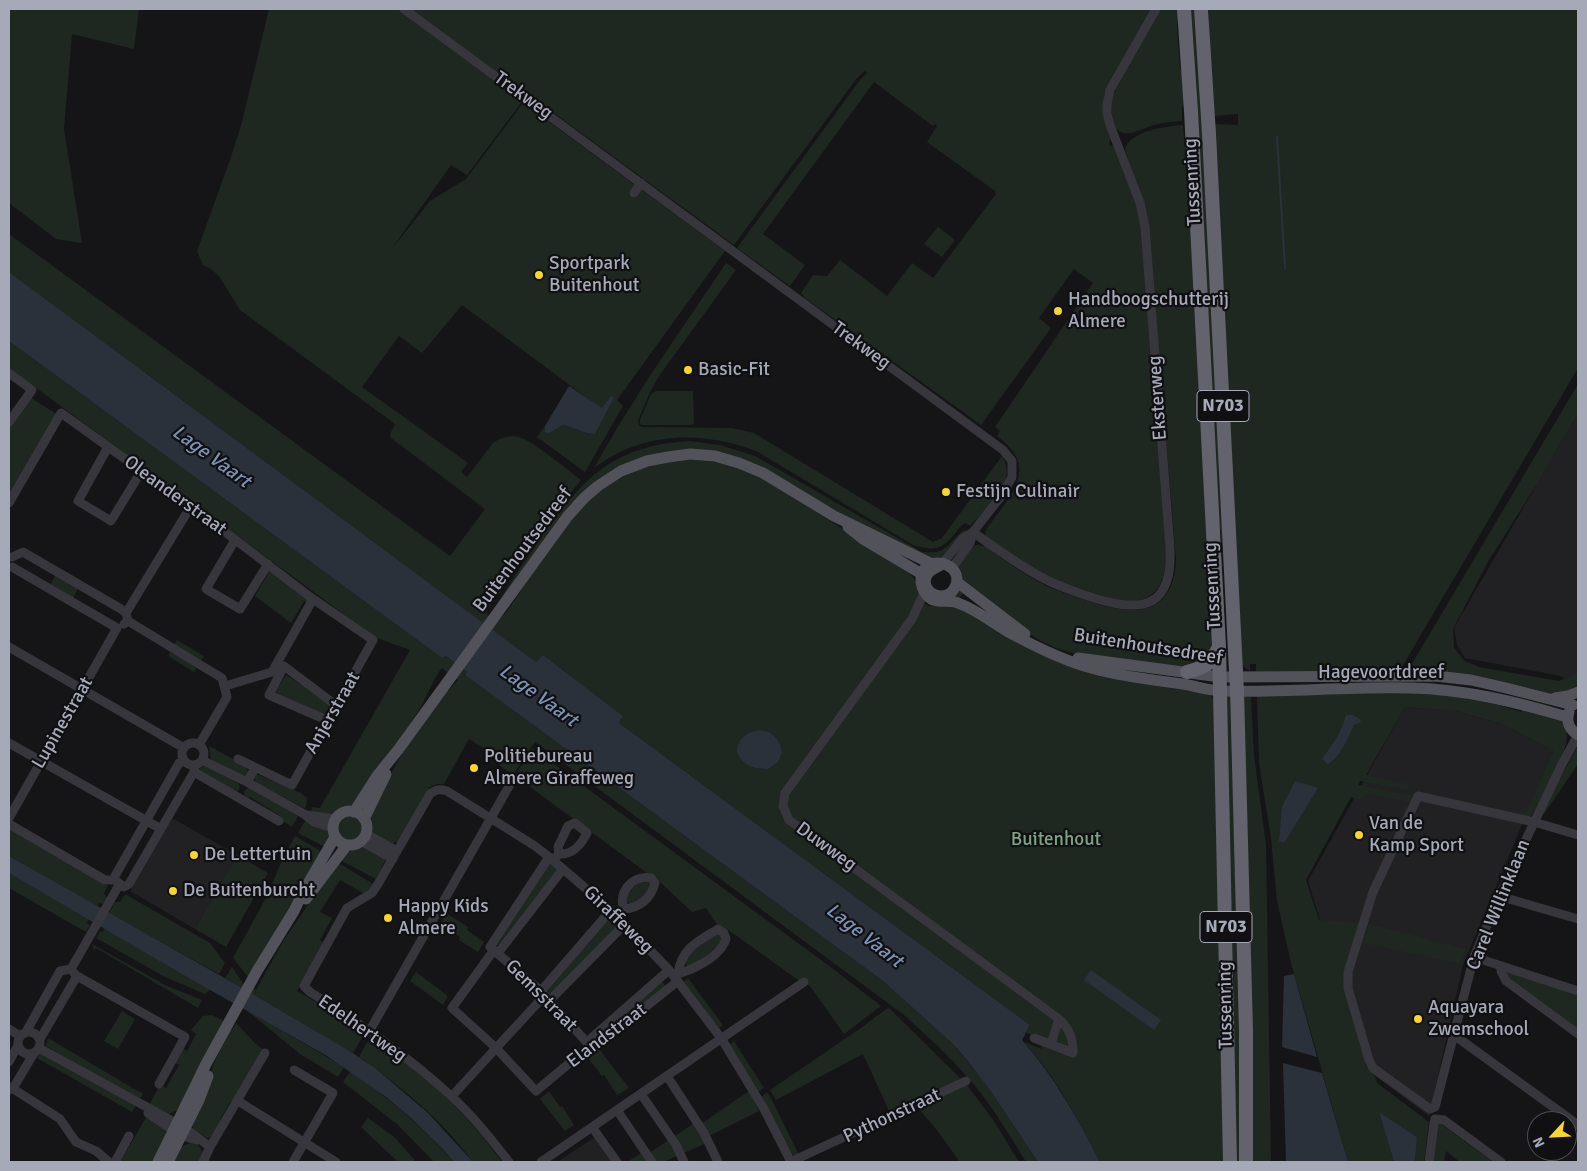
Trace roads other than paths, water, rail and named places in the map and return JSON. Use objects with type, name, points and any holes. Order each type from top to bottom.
[{"type":"highway","name":"Tussenring","points":[[1184,9],[1219,646],[1230,1162]]},
{"type":"highway","name":"Tussenring","points":[[1201,9],[1208,108],[1237,684],[1246,1031],[1246,1162]]},
{"type":"highway","points":[[1187,672],[1205,667],[1212,661],[1219,646]]},
{"type":"main road","name":"Buitenhoutsedreef","points":[[354,812],[377,776],[398,750],[567,517],[598,486],[621,472],[647,461],[690,454],[715,456],[739,463],[763,473],[834,516],[942,565]]},
{"type":"main road","name":"Buitenhoutsedreef","points":[[834,516],[863,539],[892,557],[932,590],[965,606],[1013,634],[1095,669],[1220,691]]},
{"type":"main road","points":[[942,565],[956,575],[957,582],[954,590],[932,590],[924,570],[942,565]]},
{"type":"main road","name":"Buitenhoutsedreef","points":[[957,582],[1046,648]]},
{"type":"main road","name":"Buitenhoutsedreef","points":[[1059,654],[1096,661],[1220,677],[1237,684]]},
{"type":"main road","name":"Hagevoortdreef","points":[[1220,691],[1237,684],[1436,676],[1471,680],[1548,700],[1576,703]]},
{"type":"main road","name":"Hagevoortdreef","points":[[1237,684],[1434,689],[1501,699],[1567,717]]},
{"type":"main road","points":[[1548,700],[1578,692]]},
{"type":"main road","points":[[1576,703],[1567,717],[1570,728],[1578,735]]},
{"type":"main road","name":"Buitenhoutsedreef","points":[[364,819],[398,750]]},
{"type":"main road","points":[[168,1162],[179,1129],[214,1052],[258,971],[294,911],[340,814],[346,811],[354,812],[364,819],[366,824],[363,837],[357,844],[347,845],[341,842],[334,828]]},
{"type":"main road","points":[[294,911],[309,896],[347,845]]},
{"type":"main road","points":[[158,1162],[179,1129]]},
{"type":"street","name":"Trekweg","points":[[404,9],[1003,450],[1012,461],[1012,477],[1002,494],[973,532],[970,543],[942,565]]},
{"type":"street","name":"Eksterweg","points":[[973,532],[1043,578],[1114,605],[1130,607],[1147,603],[1160,595],[1168,580],[1171,564],[1170,548],[1145,227],[1140,203],[1107,113],[1110,90],[1156,9]]},
{"type":"street","points":[[634,193],[641,183]]},
{"type":"street","points":[[9,373],[32,390],[9,422]]},
{"type":"street","name":"Oleanderstraat","points":[[9,503],[61,413],[192,506],[313,599],[373,640]]},
{"type":"street","points":[[108,447],[78,501],[112,521],[142,470]]},
{"type":"street","points":[[192,506],[127,617],[117,628],[10,570],[10,556],[23,552],[121,609],[127,617],[222,678],[227,697],[198,745]]},
{"type":"street","points":[[235,540],[206,589],[240,609],[268,564]]},
{"type":"street","name":"Duwweg","points":[[932,590],[785,793],[783,806],[789,820],[1059,1019],[1067,1026],[1073,1046],[1073,1053],[1034,1038]]},
{"type":"street","points":[[225,686],[272,672],[313,599]]},
{"type":"street","name":"Lupinestraat","points":[[9,818],[117,628]]},
{"type":"street","name":"Anjerstraat","points":[[255,768],[292,785],[373,640]]},
{"type":"street","points":[[9,647],[184,748]]},
{"type":"street","points":[[329,721],[269,695],[284,666],[337,706]]},
{"type":"street","name":"Carel Willinklaan","points":[[1534,822],[1418,796],[1373,892],[1348,972],[1348,988],[1373,1068],[1430,1109],[1435,1107],[1474,957],[1499,896],[1578,735]]},
{"type":"street","points":[[9,743],[161,829]]},
{"type":"street","points":[[9,824],[104,880],[124,887],[129,884],[197,766],[203,750],[198,745],[192,744],[184,748],[182,755],[184,761],[189,765],[197,766],[247,782],[304,814],[334,828]]},
{"type":"street","points":[[238,759],[255,768],[247,782]]},
{"type":"street","points":[[109,1162],[96,1150],[76,1142],[60,1119],[10,1089],[38,1046],[106,908],[117,883],[115,876],[179,763],[184,761]]},
{"type":"street","points":[[197,766],[279,821]]},
{"type":"street","points":[[370,1030],[512,781]]},
{"type":"street","name":"Giraffeweg","points":[[395,855],[430,794],[435,790],[447,791],[554,857],[563,869],[614,913],[675,975],[721,1038],[757,1096],[790,1162]]},
{"type":"street","points":[[1534,822],[1578,835]]},
{"type":"street","points":[[363,837],[395,855]]},
{"type":"street","name":"Edelhertweg","points":[[395,855],[372,893],[347,908],[304,986],[310,992],[370,1030],[452,1096],[509,1162]]},
{"type":"street","points":[[496,1048],[452,1008],[494,950],[554,857]]},
{"type":"street","points":[[494,950],[563,869]]},
{"type":"street","points":[[1499,896],[1578,919]]},
{"type":"street","points":[[452,1096],[545,995],[614,913],[624,909]]},
{"type":"street","points":[[545,995],[625,924]]},
{"type":"street","points":[[718,929],[724,933],[725,943],[714,955],[700,966],[675,975],[683,956],[696,942],[718,929]]},
{"type":"street","name":"Gemsstraat","points":[[494,950],[545,995],[589,1044]]},
{"type":"street","points":[[1474,957],[1578,991]]},
{"type":"street","points":[[1502,966],[1501,972],[1506,981],[1578,1034]]},
{"type":"street","points":[[9,1062],[60,971],[74,972],[185,1037],[159,1084]]},
{"type":"street","name":"Elandstraat","points":[[589,1044],[592,1049],[675,975]]},
{"type":"street","name":"Elandstraat","points":[[496,1048],[536,1090],[589,1044],[675,975]]},
{"type":"street","points":[[541,1162],[804,982]]},
{"type":"street","points":[[1051,1044],[1059,1019]]},
{"type":"street","points":[[9,1030],[21,1038],[24,1053],[38,1046]]},
{"type":"street","points":[[21,1038],[36,1034],[38,1046]]},
{"type":"street","points":[[1454,1035],[1578,1125]]},
{"type":"street","points":[[38,1046],[146,1106],[193,1140],[200,1140],[210,1147]]},
{"type":"street","points":[[203,1162],[265,1053]]},
{"type":"street","points":[[293,1162],[333,1093],[294,1070]]},
{"type":"street","points":[[666,1076],[704,1132],[718,1162]]},
{"type":"street","name":"Pythonstraat","points":[[790,1162],[966,1081]]},
{"type":"street","points":[[641,1094],[676,1145],[684,1162]]},
{"type":"street","points":[[238,1101],[336,1162]]},
{"type":"street","points":[[617,1110],[651,1159]]},
{"type":"street","points":[[1429,1162],[1434,1123],[1439,1118],[1501,1162]]},
{"type":"street","points":[[592,1127],[617,1162]]},
{"type":"street","points":[[115,1162],[129,1136]]},
{"type":"water","name":"Lage Vaart","points":[[9,272],[536,662],[543,655],[623,716],[619,723],[1030,1025],[1022,1040],[1045,1068],[1065,1098],[1100,1162],[1038,1162],[968,1061],[953,1044],[883,981],[465,675],[467,672],[446,656],[442,658],[9,341]]},
{"type":"water","points":[[569,386],[602,408],[611,396],[614,398],[595,434],[563,425],[548,434],[545,432],[545,426]]},
{"type":"water","points":[[1346,715],[1353,715],[1360,719],[1361,722],[1354,725],[1340,752],[1328,764],[1322,759],[1339,733]]},
{"type":"water","points":[[759,730],[775,736],[782,752],[778,762],[768,769],[746,764],[737,752],[737,747],[744,737]]},
{"type":"water","points":[[1295,781],[1318,788],[1284,843],[1279,841],[1282,807]]},
{"type":"water","points":[[9,856],[348,1050],[375,1068],[428,1113],[473,1162],[454,1162],[412,1119],[386,1097],[327,1056],[9,873]]},
{"type":"water","points":[[1091,970],[1161,1020],[1154,1030],[1084,980]]},
{"type":"water","points":[[1294,974],[1317,1057],[1282,1047],[1284,976]]},
{"type":"water","points":[[1283,1063],[1322,1073],[1348,1162],[1286,1162]]},
{"type":"water","points":[[1379,1112],[1417,1137],[1415,1162],[1394,1162]]},
{"type":"waterway","points":[[1277,137],[1285,268]]},
{"type":"place","name":"Sportpark Buitenhout","points":[[539,275]]},
{"type":"place","name":"Handboogschutterij Almere","points":[[1058,311]]},
{"type":"place","name":"Basic-Fit","points":[[688,370]]},
{"type":"place","name":"Festijn Culinair","points":[[946,492]]},
{"type":"place","name":"Politiebureau Almere Giraffeweg","points":[[474,768]]},
{"type":"place","name":"Van de Kamp Sport","points":[[1359,835]]},
{"type":"place","name":"De Lettertuin","points":[[194,855]]},
{"type":"place","name":"De Buitenburcht","points":[[173,891]]},
{"type":"place","name":"Happy Kids Almere","points":[[388,918]]},
{"type":"place","name":"Aquayara Zwemschool","points":[[1418,1019]]},
{"type":"park label","name":"Buitenhout","points":[[1056,840]]}]
